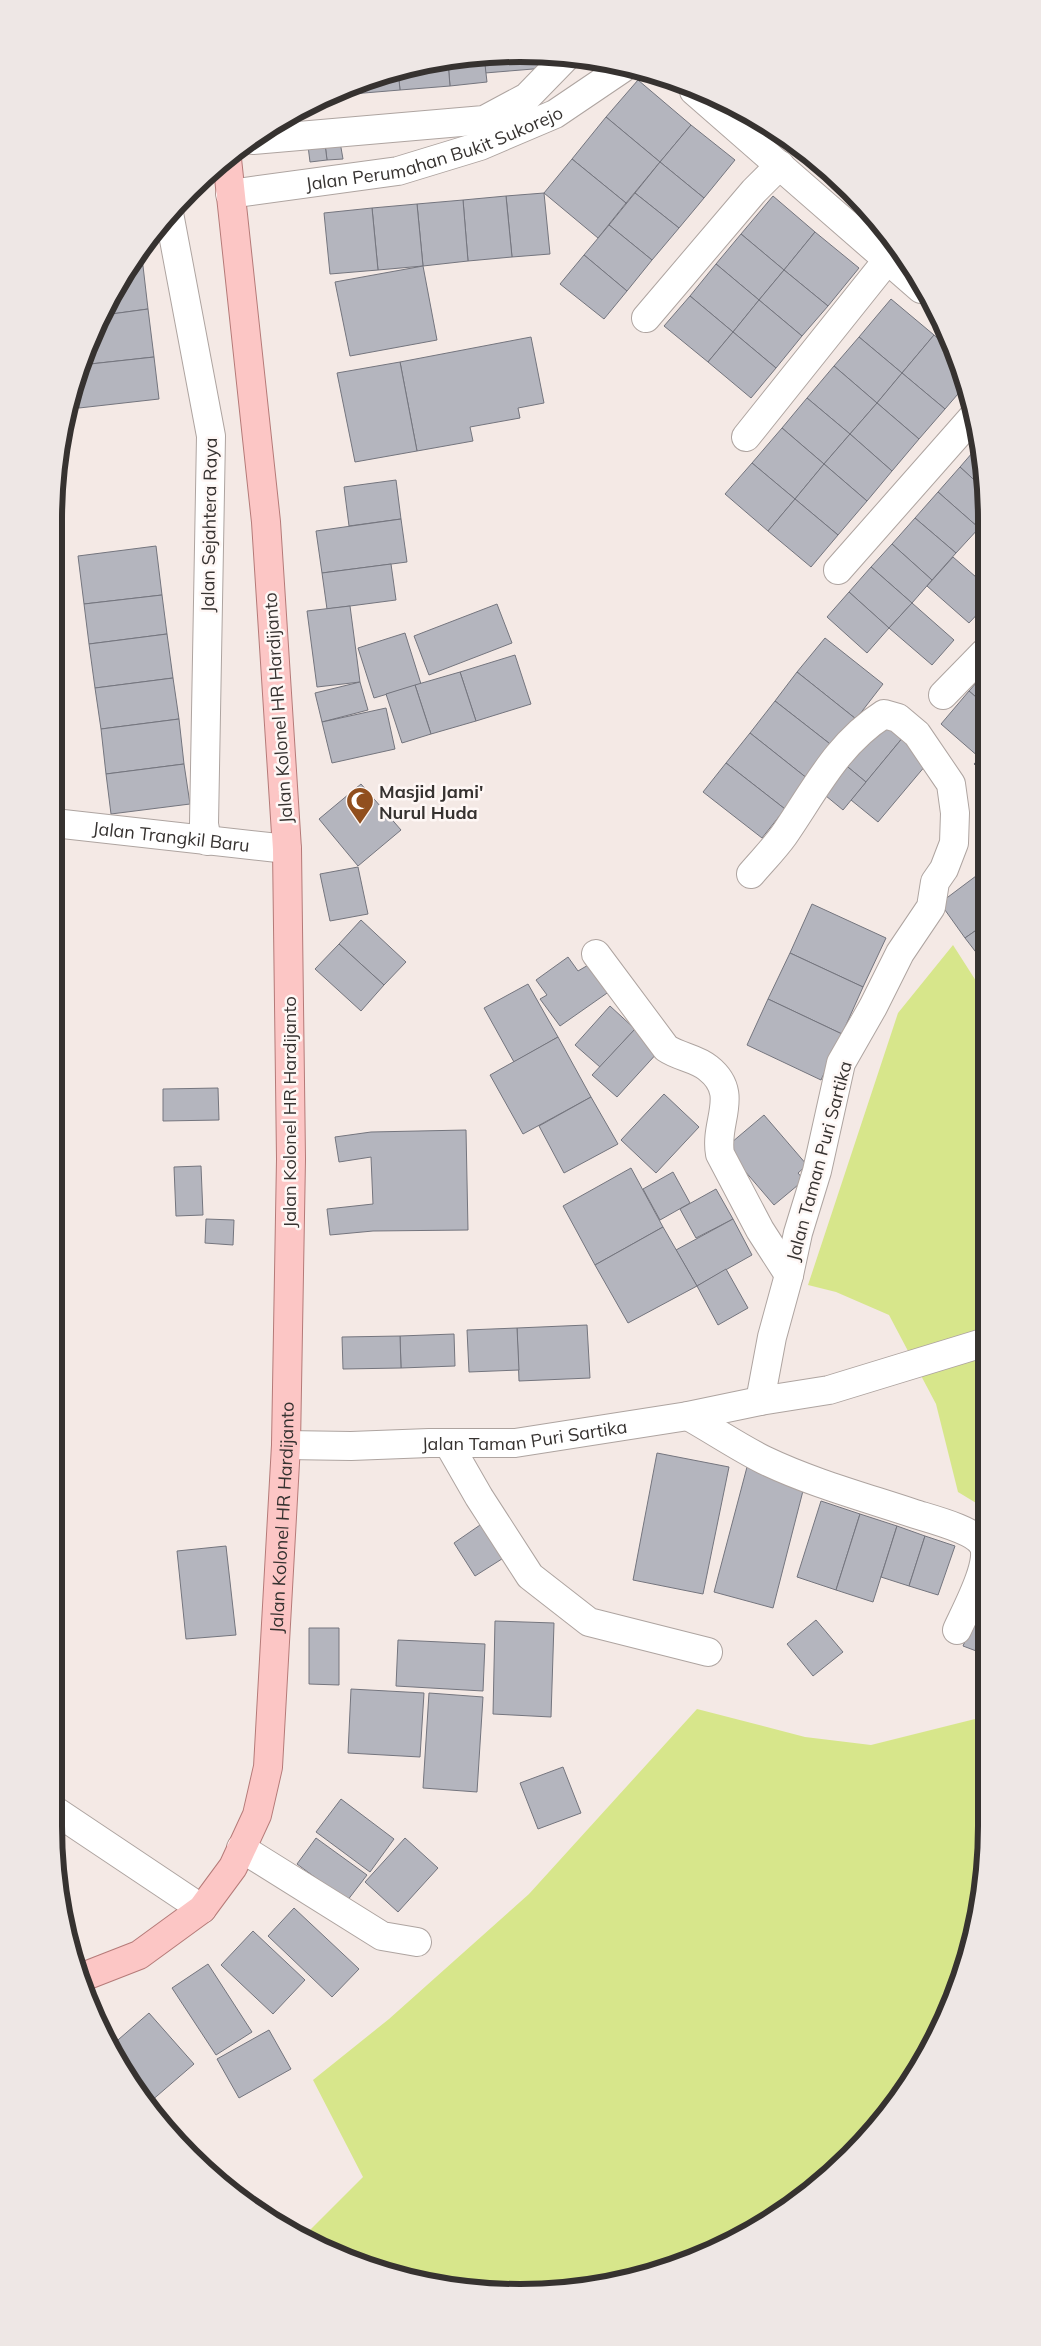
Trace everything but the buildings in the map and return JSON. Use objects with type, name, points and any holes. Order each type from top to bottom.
[{"type":"main road","name":"Jalan Kolonel HR Hardijanto","points":[[88,1975],[139,1955],[202,1909],[233,1867],[242,1848],[256,1815],[268,1767],[286,1445],[291,1159],[287,849],[266,522],[228,169]]},
{"type":"street","name":"Jalan Perumahan Bukit Sukorejo","points":[[268,139],[484,120],[527,97],[559,64]]},
{"type":"street","name":"Jalan Perumahan Bukit Sukorejo","points":[[230,194],[398,171],[480,146],[555,114],[616,73]]},
{"type":"street","points":[[533,91],[555,114]]},
{"type":"street","points":[[707,102],[780,165],[892,253]]},
{"type":"street","points":[[646,318],[754,191],[780,165]]},
{"type":"street","name":"Jalan Sejahtera Raya","points":[[171,225],[211,436],[204,824],[206,841]]},
{"type":"street","points":[[746,437],[892,253]]},
{"type":"street","points":[[838,570],[968,423]]},
{"type":"street","points":[[943,695],[978,659]]},
{"type":"street","name":"Jalan Taman Puri Sartika","points":[[751,874],[782,837],[834,758],[863,727],[884,714],[898,718],[916,734],[951,784],[955,813],[954,843],[944,869],[935,882],[931,907],[900,953],[873,1007],[841,1064],[817,1171],[798,1233],[772,1337],[760,1401]]},
{"type":"street","name":"Jalan Trangkil Baru","points":[[62,824],[287,849]]},
{"type":"street","name":"Jalan Taman Puri Sartika","points":[[596,954],[666,1048],[675,1054],[706,1066],[722,1081],[725,1095],[723,1118],[717,1140],[720,1154],[760,1230],[789,1275]]},
{"type":"street","name":"Jalan Taman Puri Sartika","points":[[286,1445],[351,1446],[515,1443],[688,1416],[760,1401],[829,1390],[978,1344]]},
{"type":"street","points":[[688,1416],[764,1460],[856,1496],[945,1523],[967,1532],[978,1540]]},
{"type":"street","points":[[448,1443],[479,1497],[530,1576],[589,1622],[708,1652]]},
{"type":"street","points":[[957,1630],[978,1581]]},
{"type":"street","points":[[62,1815],[202,1909]]},
{"type":"street","points":[[242,1848],[382,1936],[417,1942]]},
{"type":"green space","points":[[953,945],[978,984],[978,1504],[958,1492],[936,1404],[889,1315],[836,1292],[808,1285],[898,1013]]},
{"type":"green space","points":[[697,1709],[805,1737],[871,1745],[978,1718],[978,1855],[975,1885],[963,1944],[944,2001],[917,2054],[884,2104],[844,2149],[799,2189],[749,2222],[696,2249],[639,2268],[610,2275],[550,2283],[491,2283],[431,2275],[402,2268],[345,2249],[309,2231],[363,2177],[313,2080],[389,2019],[529,1894]]},
{"type":"place","name":"Masjid Jami' Nurul Huda","points":[[360,825]]}]
